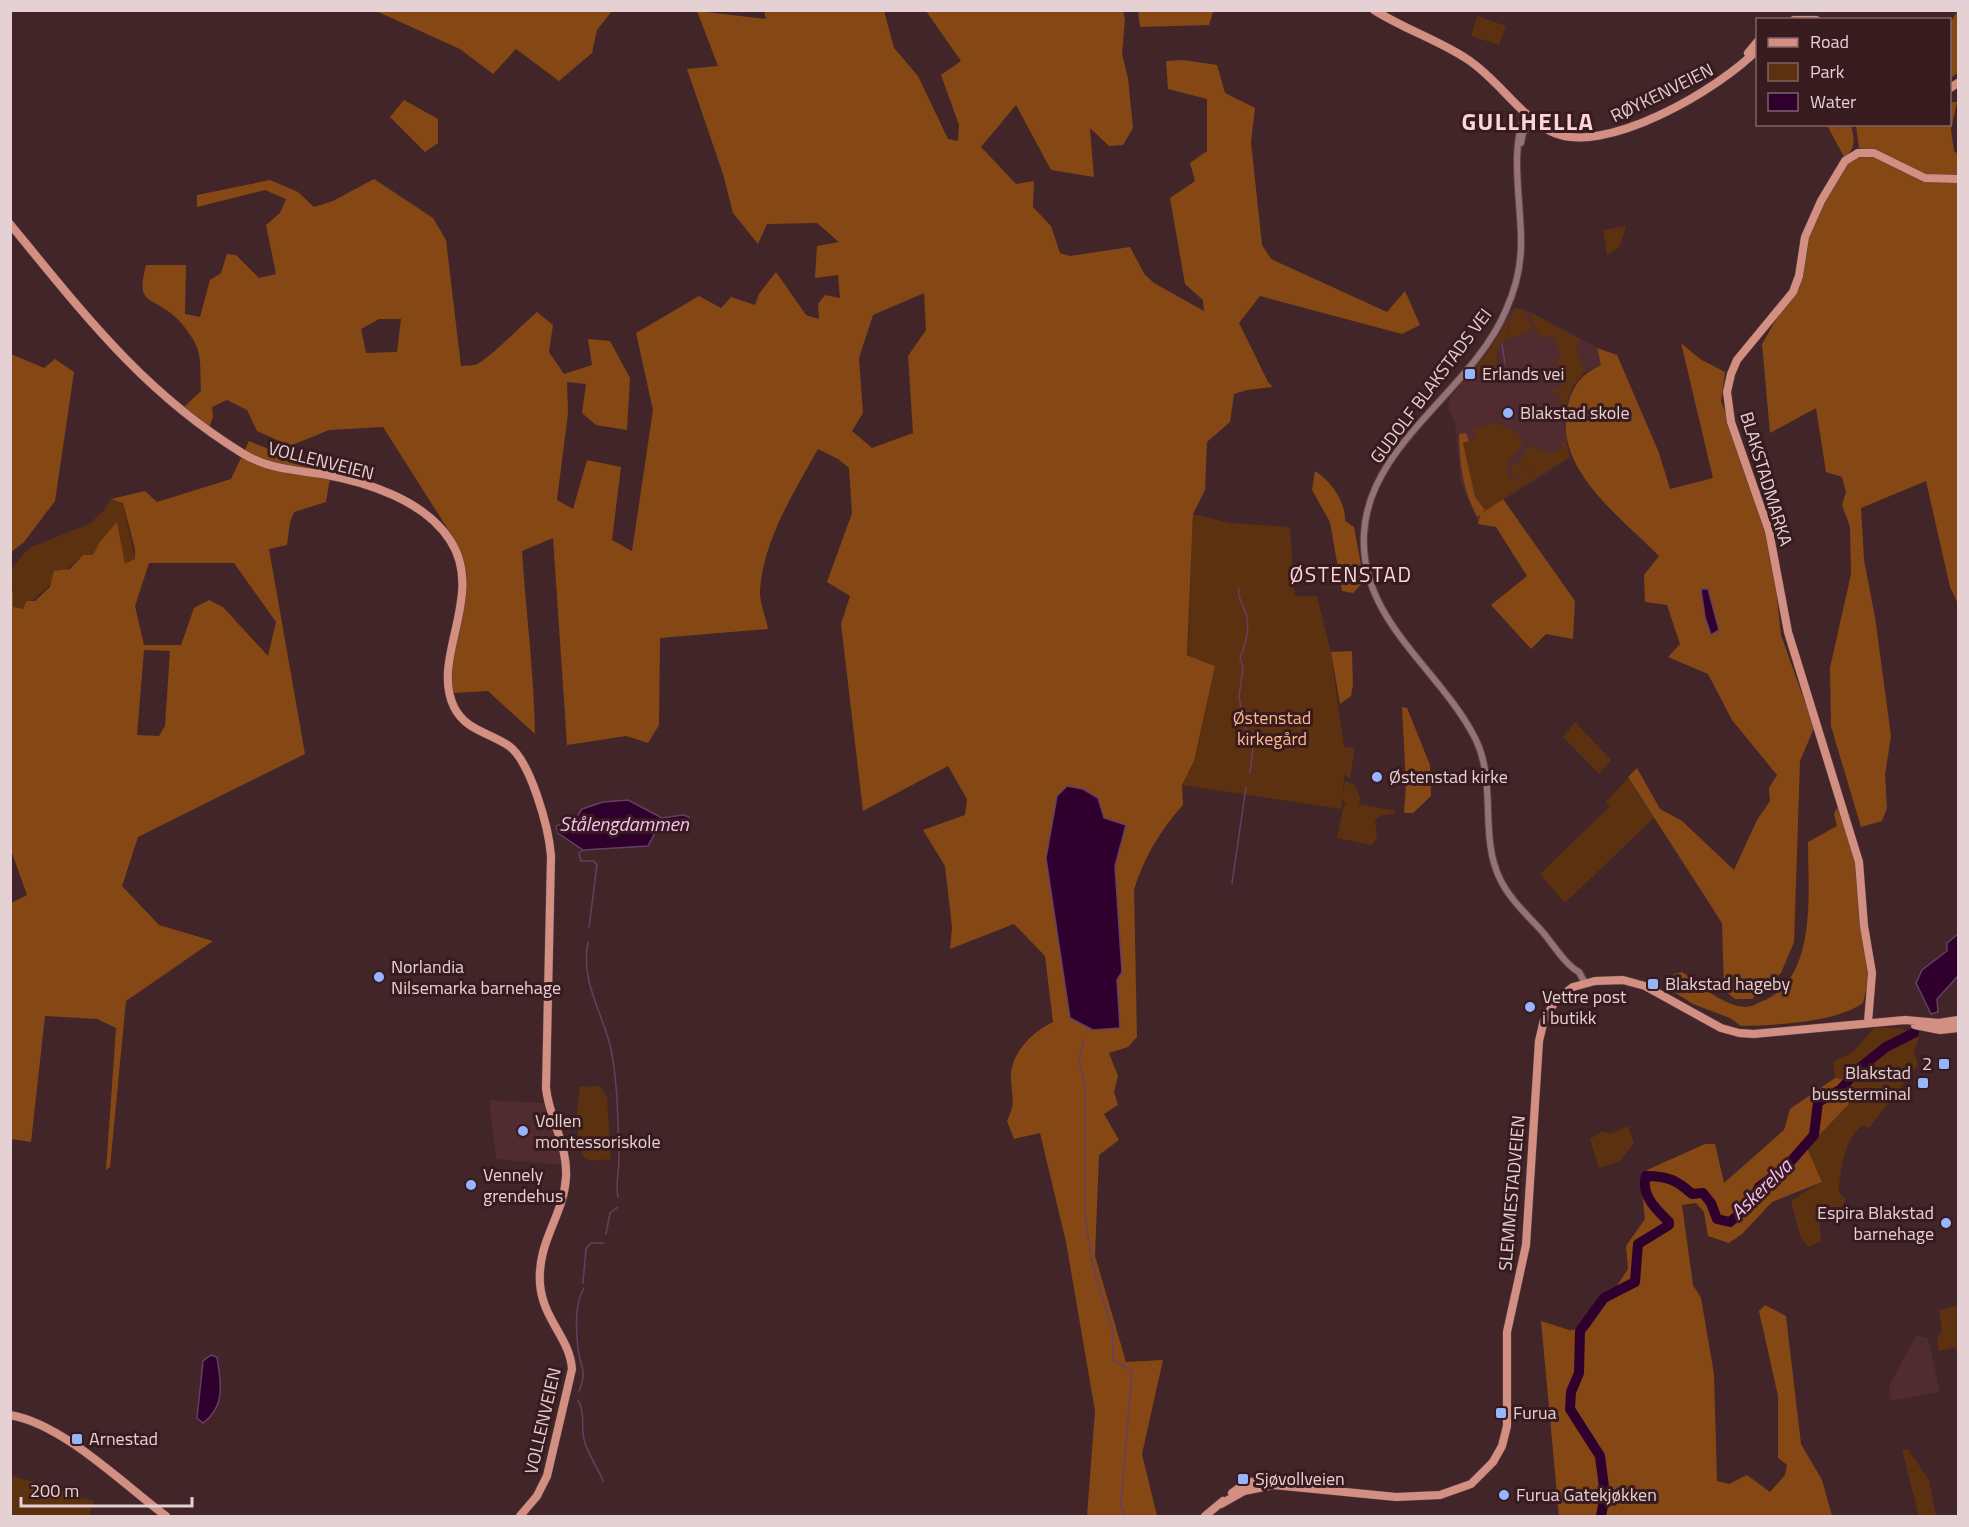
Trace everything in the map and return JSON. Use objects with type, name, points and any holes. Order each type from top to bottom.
[{"type":"main road","name":"RØYKENVEIEN","points":[[1374,10],[1469,60],[1534,120],[1549,131],[1566,138],[1583,139],[1606,136],[1699,94],[1725,78],[1756,51]]},
{"type":"main road","name":"RØYKENVEIEN","points":[[1745,59],[1756,44]]},
{"type":"main road","name":"BLAKSTADMARKA","points":[[1868,1022],[1872,973],[1864,926],[1859,862],[1788,632],[1769,531],[1731,422],[1727,401],[1728,383],[1737,360],[1748,344],[1793,292],[1799,276],[1804,237],[1821,201],[1845,161],[1858,153],[1874,153],[1925,178],[1959,179]]},
{"type":"main road","name":"VOLLENVEIEN","points":[[10,224],[113,348],[152,387],[203,428],[264,465],[335,477],[407,502],[439,525],[457,553],[462,593],[448,675],[451,700],[460,717],[470,727],[506,744],[520,758],[543,817],[551,852],[546,1088],[549,1108],[565,1151],[566,1173],[562,1197],[543,1247],[540,1276],[546,1312],[569,1353],[572,1369],[547,1476],[537,1496],[520,1516]]},
{"type":"main road","points":[[1582,983],[1632,982],[1658,993],[1721,1028],[1739,1033],[1783,1032],[1868,1022],[1940,1023],[1959,1020]]},
{"type":"main road","name":"SLEMMESTADVEIEN","points":[[1205,1516],[1244,1484],[1266,1478],[1293,1480],[1330,1490],[1396,1497],[1440,1495],[1471,1484],[1488,1468],[1499,1453],[1507,1426],[1507,1332],[1526,1245],[1539,1041],[1544,1020],[1552,1005],[1565,992],[1582,983]]},
{"type":"main road","points":[[1902,1021],[1932,1029],[1959,1028]]},
{"type":"main road","points":[[10,1415],[35,1422],[56,1432],[166,1516]]},
{"type":"street","name":"GUDOLF BLAKSTADS VEI","points":[[1527,113],[1520,128],[1521,245],[1519,269],[1510,301],[1501,322],[1486,345],[1394,456],[1379,479],[1365,522],[1364,556],[1369,582],[1383,613],[1461,715],[1479,746],[1486,771],[1493,854],[1500,879],[1515,901],[1576,972],[1582,983]]},
{"type":"street","name":"GUDOLF BLAKSTADS VEI","points":[[1519,150],[1523,133],[1534,120]]},
{"type":"shaded area","points":[[612,10],[597,30],[592,53],[559,81],[516,49],[493,74],[460,49],[376,11]]},
{"type":"shaded area","points":[[1123,10],[1125,20],[1122,54],[1128,78],[1133,128],[1123,145],[1109,146],[1090,128],[1094,177],[1051,170],[1016,105],[981,147],[1016,184],[1034,181],[1033,207],[1051,226],[1060,253],[1070,256],[1130,247],[1145,275],[1154,283],[1204,311],[1203,300],[1185,284],[1170,198],[1195,181],[1190,163],[1207,151],[1207,99],[1168,89],[1166,61],[1183,60],[1217,65],[1225,93],[1255,108],[1251,142],[1262,245],[1271,259],[1387,312],[1405,291],[1420,325],[1402,334],[1260,296],[1239,323],[1268,382],[1273,387],[1234,394],[1230,422],[1207,442],[1205,490],[1193,514],[1187,655],[1215,666],[1194,761],[1182,785],[1183,805],[1167,824],[1154,845],[1142,867],[1134,890],[1137,1037],[1128,1047],[1109,1053],[1118,1076],[1114,1092],[1118,1105],[1104,1114],[1119,1140],[1099,1155],[1095,1256],[1126,1362],[1163,1360],[1142,1454],[1157,1516],[1087,1516],[1095,1411],[1066,1242],[1040,1133],[1014,1139],[1007,1121],[1012,1105],[1011,1070],[1014,1061],[1030,1038],[1053,1022],[1045,956],[1014,924],[950,949],[952,927],[945,866],[923,830],[965,815],[967,799],[948,766],[863,811],[841,624],[850,596],[827,582],[852,513],[849,468],[838,459],[818,449],[790,500],[773,536],[762,574],[760,597],[768,629],[660,638],[659,725],[648,743],[626,736],[567,745],[553,538],[522,551],[532,665],[535,734],[488,691],[452,693],[451,675],[467,576],[456,542],[383,427],[329,430],[290,446],[257,431],[247,410],[227,400],[212,407],[213,417],[209,428],[183,408],[201,391],[200,361],[196,345],[176,318],[147,298],[143,287],[146,265],[186,265],[185,314],[200,317],[210,280],[221,273],[227,254],[236,255],[259,278],[276,274],[266,225],[280,213],[286,199],[265,190],[197,207],[197,195],[270,180],[298,192],[314,207],[333,201],[374,179],[433,218],[446,240],[461,366],[480,363],[537,312],[553,325],[549,352],[564,374],[592,365],[588,339],[610,341],[630,378],[627,430],[596,425],[582,413],[586,384],[567,382],[568,413],[557,500],[573,509],[587,460],[621,467],[612,540],[632,551],[653,410],[636,333],[699,296],[721,308],[731,297],[755,305],[759,294],[776,272],[806,315],[819,319],[818,304],[825,295],[840,298],[838,275],[815,278],[817,246],[839,242],[817,223],[767,224],[758,244],[733,213],[723,174],[687,69],[718,66],[697,11],[766,19],[764,11],[884,11],[894,48],[918,76],[948,139],[958,141],[959,125],[941,75],[961,61],[926,11]],"holes":[[[924,293],[926,330],[908,356],[913,433],[872,448],[852,431],[863,413],[859,358],[873,315]],[[379,319],[401,319],[397,352],[366,353],[361,329]],[[1057,796],[1098,798],[1104,818],[1126,826],[1115,866],[1122,972],[1117,980],[1120,1028],[1093,1030],[1046,858]]]},
{"type":"shaded area","points":[[1138,10],[1218,11],[1213,12],[1209,25],[1140,27]]},
{"type":"shaded area","points":[[1958,10],[1958,73],[1951,77],[1951,21]]},
{"type":"shaded area","points":[[404,100],[438,119],[438,143],[425,152],[390,117]]},
{"type":"shaded area","points":[[1951,102],[1957,102],[1951,130],[1954,151],[1958,154],[1958,174],[1944,176],[1919,172],[1884,155],[1859,148],[1856,126],[1951,126]]},
{"type":"shaded area","points":[[1828,126],[1851,126],[1853,147],[1844,157]]},
{"type":"shaded area","points":[[1874,154],[1910,174],[1958,179],[1958,604],[1950,587],[1926,481],[1861,508],[1864,560],[1875,617],[1891,736],[1885,775],[1887,808],[1882,821],[1861,827],[1831,726],[1830,668],[1851,574],[1850,527],[1842,505],[1846,492],[1842,477],[1826,472],[1816,408],[1770,433],[1762,344],[1792,291],[1807,232],[1849,157]]},
{"type":"shaded area","name":"Blakstad skole","points":[[1516,307],[1533,313],[1596,347],[1601,365],[1583,373],[1573,387],[1563,419],[1570,458],[1480,515],[1478,522],[1461,483],[1455,423],[1448,407],[1450,398],[1494,342],[1510,311]]},
{"type":"shaded area","points":[[1681,343],[1700,359],[1725,372],[1721,401],[1759,502],[1773,560],[1781,635],[1814,728],[1800,761],[1794,942],[1781,973],[1752,999],[1735,999],[1724,990],[1722,923],[1628,777],[1637,768],[1660,809],[1682,821],[1734,870],[1757,820],[1770,801],[1769,788],[1777,775],[1732,720],[1708,674],[1668,657],[1680,644],[1667,605],[1645,602],[1644,575],[1659,556],[1592,488],[1578,468],[1569,447],[1565,425],[1569,401],[1577,384],[1585,375],[1601,365],[1597,348],[1617,355],[1659,453],[1670,489],[1713,478]]},
{"type":"shaded area","points":[[11,354],[44,368],[55,359],[74,372],[55,501],[24,542],[11,552]]},
{"type":"shaded area","points":[[1466,433],[1469,441],[1463,443],[1475,497],[1485,510],[1482,513],[1503,499],[1575,601],[1573,639],[1546,634],[1531,649],[1491,605],[1527,576],[1496,527],[1478,524],[1480,515],[1477,516],[1468,496],[1461,466],[1459,434]]},
{"type":"shaded area","points":[[249,441],[299,462],[317,455],[330,478],[326,502],[294,512],[290,522],[287,545],[269,549],[305,754],[138,837],[122,886],[159,925],[213,941],[126,1001],[110,1167],[106,1170],[116,1028],[97,1019],[45,1016],[31,1142],[11,1139],[11,903],[27,895],[11,850],[11,592],[13,593],[13,607],[23,609],[27,601],[35,601],[50,587],[54,571],[70,569],[83,555],[93,555],[99,543],[117,522],[125,564],[135,559],[135,549],[123,503],[111,499],[145,491],[157,502],[231,479]],"holes":[[[149,563],[234,563],[276,622],[268,656],[223,607],[209,600],[194,608],[181,645],[144,645],[135,606]],[[144,650],[170,651],[165,726],[159,736],[137,735]]]},
{"type":"shaded area","points":[[1315,471],[1327,480],[1340,499],[1345,521],[1354,527],[1364,581],[1353,593],[1342,591],[1330,522],[1312,490]]},
{"type":"shaded area","points":[[1352,651],[1351,696],[1340,704],[1331,652]]},
{"type":"shaded area","points":[[1402,707],[1407,708],[1430,765],[1431,796],[1413,813],[1404,813],[1406,785]]},
{"type":"shaded area","points":[[1837,808],[1856,856],[1868,981],[1863,1003],[1851,1010],[1821,1019],[1787,1024],[1741,1026],[1730,1018],[1693,1004],[1666,987],[1674,974],[1682,972],[1720,999],[1746,1007],[1763,1001],[1781,990],[1793,973],[1801,954],[1806,931],[1809,884],[1808,842],[1837,826],[1834,814]]},
{"type":"shaded area","points":[[1835,1078],[1854,1081],[1848,1105],[1807,1148],[1822,1182],[1772,1202],[1742,1234],[1729,1243],[1708,1236],[1704,1212],[1696,1203],[1682,1205],[1693,1285],[1701,1298],[1714,1374],[1717,1481],[1729,1484],[1747,1475],[1770,1492],[1785,1475],[1787,1465],[1778,1458],[1778,1396],[1759,1311],[1765,1305],[1786,1316],[1801,1444],[1822,1480],[1832,1516],[1559,1516],[1541,1321],[1569,1330],[1589,1328],[1628,1269],[1626,1246],[1645,1219],[1641,1181],[1647,1170],[1705,1144],[1715,1144],[1724,1183],[1784,1130],[1790,1109]]},
{"type":"shaded area","name":"Vollen montessoriskole","points":[[489,1100],[544,1103],[563,1165],[496,1159]]},
{"type":"shaded area","points":[[1916,1335],[1928,1338],[1940,1392],[1891,1401],[1889,1386]]},
{"type":"green space","points":[[1477,16],[1506,26],[1499,45],[1471,36]]},
{"type":"green space","points":[[1626,226],[1620,246],[1607,255],[1603,230]]},
{"type":"green space","points":[[1515,309],[1525,311],[1533,331],[1506,339],[1512,315]]},
{"type":"green space","points":[[1529,312],[1579,339],[1576,352],[1586,371],[1572,387],[1561,420],[1559,411],[1561,398],[1553,391],[1555,387],[1560,390],[1562,385],[1554,372],[1559,367],[1555,359],[1561,357],[1553,335],[1545,338],[1539,336]]},
{"type":"green space","points":[[1509,319],[1506,337],[1496,351],[1497,368],[1479,373],[1470,383],[1468,380]]},
{"type":"green space","points":[[1497,423],[1518,434],[1523,442],[1518,452],[1508,461],[1508,476],[1527,482],[1510,472],[1515,462],[1532,471],[1529,479],[1533,470],[1519,463],[1526,450],[1530,452],[1528,444],[1549,454],[1560,450],[1565,440],[1569,457],[1485,510],[1475,497],[1463,443],[1476,439],[1474,429]]},
{"type":"green space","points":[[111,499],[123,503],[135,559],[125,565],[117,523],[99,543],[93,555],[83,555],[23,609],[13,607],[11,569],[29,548],[89,524],[103,511]]},
{"type":"green space","name":"Østenstad kirkegård","points":[[1193,514],[1231,523],[1290,527],[1295,596],[1317,596],[1331,652],[1344,747],[1355,748],[1350,778],[1344,775],[1343,798],[1345,781],[1355,785],[1360,797],[1359,804],[1396,811],[1395,814],[1381,815],[1375,821],[1377,838],[1372,845],[1337,838],[1344,805],[1347,805],[1343,799],[1341,809],[1182,785],[1194,761],[1215,666],[1188,655]]},
{"type":"green space","points":[[1575,722],[1611,760],[1599,774],[1563,737]]},
{"type":"green space","points":[[1628,778],[1654,818],[1565,903],[1540,874],[1610,806],[1606,802]]},
{"type":"green space","points":[[1875,1027],[1902,1029],[1919,1037],[1914,1052],[1918,1065],[1869,1128],[1863,1126],[1852,1137],[1844,1156],[1839,1185],[1839,1193],[1846,1199],[1838,1213],[1832,1213],[1830,1206],[1818,1209],[1821,1241],[1808,1247],[1800,1236],[1791,1201],[1821,1182],[1807,1148],[1848,1105],[1854,1081],[1835,1078],[1833,1062],[1853,1052]]},
{"type":"green space","points":[[600,1086],[607,1097],[611,1159],[590,1161],[582,1155],[576,1120],[580,1087]]},
{"type":"green space","points":[[1628,1126],[1634,1143],[1619,1162],[1599,1168],[1590,1139],[1602,1131],[1611,1134]]},
{"type":"green space","points":[[1958,1305],[1958,1350],[1953,1348],[1939,1351],[1937,1340],[1942,1331],[1939,1310]]},
{"type":"green space","points":[[1908,1449],[1929,1480],[1936,1516],[1919,1516],[1902,1450]]},
{"type":"green space","points":[[10,1475],[94,1501],[89,1516],[11,1516]]},
{"type":"water","points":[[1701,589],[1708,589],[1719,630],[1711,635],[1705,617]]},
{"type":"water","points":[[1067,786],[1083,789],[1098,798],[1104,818],[1126,825],[1115,866],[1122,972],[1117,980],[1120,1028],[1093,1030],[1070,1018],[1046,858],[1057,796]]},
{"type":"water","name":"Stålengdammen","points":[[628,800],[662,818],[683,815],[689,817],[686,825],[657,829],[648,846],[583,850],[558,833],[556,826],[575,820],[582,809],[603,802]]},
{"type":"water","points":[[1958,934],[1958,976],[1937,999],[1938,1012],[1931,1014],[1916,983],[1922,970],[1947,951],[1947,943]]},
{"type":"water","points":[[211,1355],[217,1357],[220,1376],[219,1402],[203,1423],[197,1418],[203,1361]]},
{"type":"waterway","points":[[1502,344],[1505,364]]},
{"type":"waterway","points":[[1239,588],[1239,597],[1248,622],[1246,640],[1240,658],[1243,668],[1239,696],[1243,721],[1253,746],[1250,773]]},
{"type":"waterway","points":[[1232,883],[1246,787]]},
{"type":"waterway","points":[[583,850],[579,853],[581,861],[594,861],[597,865],[589,927]]},
{"type":"waterway","points":[[588,942],[587,971],[611,1049],[615,1076],[619,1160],[618,1197]]},
{"type":"waterway","name":"Askerelva","points":[[1601,1516],[1605,1495],[1600,1456],[1570,1409],[1571,1392],[1579,1373],[1580,1331],[1604,1298],[1635,1282],[1638,1244],[1669,1225],[1669,1222],[1647,1196],[1646,1176],[1671,1180],[1692,1194],[1703,1193],[1711,1203],[1717,1219],[1730,1222],[1750,1205],[1759,1187],[1785,1168],[1814,1135],[1818,1102],[1840,1090],[1861,1067],[1886,1047],[1914,1033]]},
{"type":"waterway","points":[[1084,1040],[1079,1059],[1085,1088],[1085,1216],[1092,1262],[1113,1333],[1113,1360],[1132,1371],[1121,1504],[1125,1516]]},
{"type":"waterway","points":[[606,1234],[610,1213],[618,1207]]},
{"type":"waterway","points":[[583,1283],[586,1249],[591,1243],[603,1243]]},
{"type":"waterway","points":[[579,1391],[583,1373],[578,1349],[576,1318],[584,1288]]},
{"type":"waterway","points":[[578,1400],[582,1410],[585,1443],[603,1481]]},
{"type":"place","name":"Erlands vei","points":[[1470,374]]},
{"type":"place","name":"Blakstad skole","points":[[1508,413]]},
{"type":"place","name":"Østenstad kirke","points":[[1377,777]]},
{"type":"place","name":"Norlandia Nilsemarka barnehage","points":[[379,977]]},
{"type":"place","name":"Blakstad hageby","points":[[1653,984]]},
{"type":"place","name":"Vettre post i butikk","points":[[1530,1007]]},
{"type":"place","name":"2","points":[[1944,1064]]},
{"type":"place","name":"Blakstad bussterminal","points":[[1923,1083]]},
{"type":"place","name":"Vollen montessoriskole","points":[[523,1131]]},
{"type":"place","name":"Vennely grendehus","points":[[471,1185]]},
{"type":"place","name":"Espira Blakstad barnehage","points":[[1946,1223]]},
{"type":"place","name":"Furua","points":[[1501,1413]]},
{"type":"place","name":"Arnestad","points":[[77,1439]]},
{"type":"place","name":"Sjøvollveien","points":[[1243,1479]]},
{"type":"place","name":"Furua Gatekjøkken","points":[[1504,1495]]},
{"type":"district","name":"GULLHELLA","points":[[1528,122]]},
{"type":"district","name":"ØSTENSTAD","points":[[1351,575]]}]
